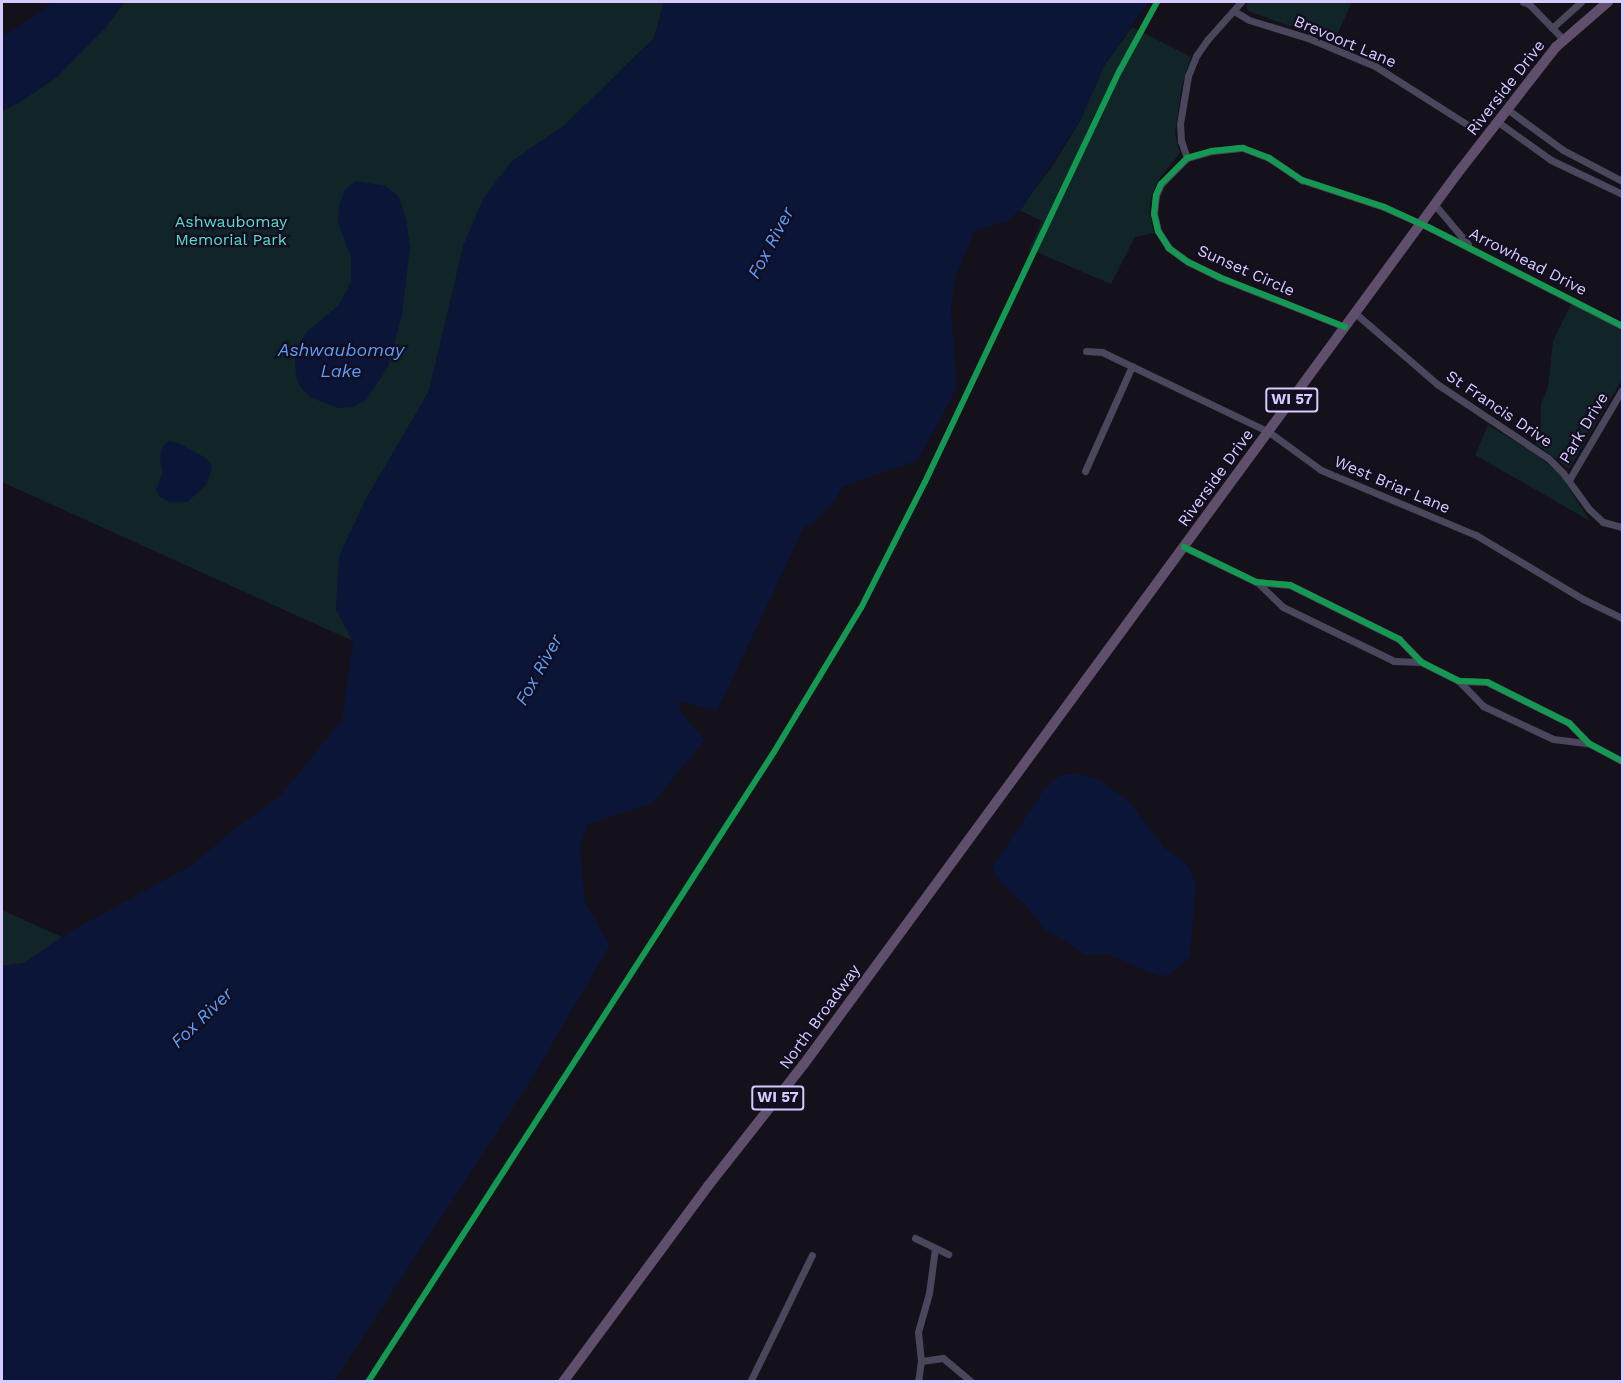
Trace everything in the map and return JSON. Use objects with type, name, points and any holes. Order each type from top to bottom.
[{"type":"main road","name":"Riverside Drive","points":[[989,812],[1420,224],[1507,109],[1564,40],[1608,2]]},
{"type":"main road","name":"North Broadway","points":[[566,1381],[708,1186],[804,1064],[989,812]]},
{"type":"street","points":[[1187,158],[1181,141],[1180,124],[1188,76],[1196,56],[1208,39],[1242,2]]},
{"type":"street","points":[[1523,2],[1529,4],[1564,40]]},
{"type":"street","points":[[1552,28],[1581,2]]},
{"type":"street","name":"Brevoort Lane","points":[[1234,11],[1249,20],[1308,38],[1375,66],[1471,127]]},
{"type":"street","points":[[1507,109],[1563,150],[1623,181]]},
{"type":"street","points":[[1498,122],[1551,160],[1623,194]]},
{"type":"street","name":"Sunset Circle","points":[[1345,327],[1219,278],[1188,262],[1169,248],[1155,223],[1156,195],[1161,184],[1187,158],[1212,150],[1243,148],[1269,158],[1302,180],[1384,207],[1420,224]]},
{"type":"street","points":[[1435,205],[1472,248]]},
{"type":"street","name":"Arrowhead Drive","points":[[1420,224],[1472,248],[1623,326]]},
{"type":"street","name":"St Francis Drive","points":[[1355,313],[1437,384],[1548,458],[1569,480],[1589,509],[1603,522],[1623,527]]},
{"type":"street","name":"West Briar Lane","points":[[1086,351],[1102,352],[1269,432],[1321,470],[1476,535],[1583,598],[1623,618]]},
{"type":"street","points":[[1085,471],[1132,366]]},
{"type":"street","name":"Park Drive","points":[[1569,480],[1623,390]]},
{"type":"street","points":[[1184,547],[1256,582],[1283,607],[1394,661],[1421,662]]},
{"type":"street","points":[[1256,582],[1290,585],[1399,639],[1421,662],[1459,681],[1482,706],[1553,740],[1588,743]]},
{"type":"street","points":[[1459,681],[1487,682],[1569,723],[1588,743],[1623,761]]},
{"type":"street","points":[[915,1238],[948,1254]]},
{"type":"street","points":[[918,1382],[921,1361],[918,1332],[929,1293],[935,1248]]},
{"type":"street","points":[[750,1382],[812,1254]]},
{"type":"street","points":[[921,1361],[943,1358],[972,1382]]},
{"type":"green space","name":"Ashwaubomay Memorial Park","points":[[124,2],[664,2],[654,38],[565,125],[511,162],[464,244],[429,391],[365,501],[336,609],[353,641],[2,482],[2,111],[23,100],[106,27]]},
{"type":"green space","points":[[1248,2],[1352,2],[1334,42],[1248,11],[1246,5]]},
{"type":"green space","points":[[1132,27],[1191,57],[1182,85],[1175,133],[1180,153],[1159,179],[1152,194],[1149,210],[1154,233],[1135,237],[1111,284],[1029,249],[1042,221],[1019,210],[1053,165],[1080,121],[1104,66]]},
{"type":"green space","points":[[1572,303],[1622,329],[1622,380],[1569,469],[1535,443],[1541,423],[1541,404],[1548,387],[1553,341]]},
{"type":"green space","points":[[1488,425],[1533,452],[1561,475],[1590,521],[1475,455]]},
{"type":"green space","points":[[2,910],[62,937],[24,963],[2,966]]},
{"type":"water","points":[[51,2],[124,2],[106,27],[57,77],[2,111],[2,37]]},
{"type":"water","name":"Fox River","points":[[664,2],[1148,2],[1104,66],[1080,121],[1023,207],[1006,222],[975,230],[955,277],[951,309],[957,388],[918,460],[842,487],[835,500],[809,528],[805,525],[717,711],[682,701],[679,710],[705,740],[653,803],[587,825],[580,847],[585,902],[610,945],[533,1077],[334,1381],[2,1381],[2,966],[24,963],[76,928],[194,864],[230,832],[279,797],[342,720],[353,641],[336,609],[339,556],[365,501],[429,391],[464,244],[483,199],[511,162],[565,125],[654,39]]},
{"type":"water","name":"Ashwaubomay Lake","points":[[356,181],[386,186],[399,197],[406,219],[410,247],[402,314],[388,367],[366,400],[353,407],[339,408],[312,398],[301,388],[296,376],[295,355],[298,345],[308,331],[339,305],[351,282],[351,257],[338,223],[339,206],[345,190]]},
{"type":"water","points":[[168,441],[178,443],[206,458],[212,466],[207,484],[187,502],[169,502],[160,497],[156,490],[163,472],[160,459],[162,448]]},
{"type":"water","points":[[1079,774],[1100,780],[1130,802],[1164,848],[1186,862],[1196,883],[1190,957],[1170,975],[1158,976],[1107,954],[1085,955],[1066,941],[1046,931],[1026,906],[1003,885],[992,868],[1045,788],[1060,775]]},
{"type":"cycle path","points":[[368,1382],[774,752],[861,608],[925,482],[1120,70],[1157,2]]},
{"type":"cycle path","points":[[1345,327],[1219,277],[1188,262],[1169,248],[1158,231],[1154,214],[1156,195],[1161,184],[1187,158],[1212,151],[1243,148],[1269,158],[1302,180],[1384,207],[1430,228],[1622,326]]},
{"type":"cycle path","points":[[1184,547],[1256,582],[1290,585],[1399,639],[1421,662],[1459,681],[1487,682],[1569,723],[1588,743],[1622,761]]}]
